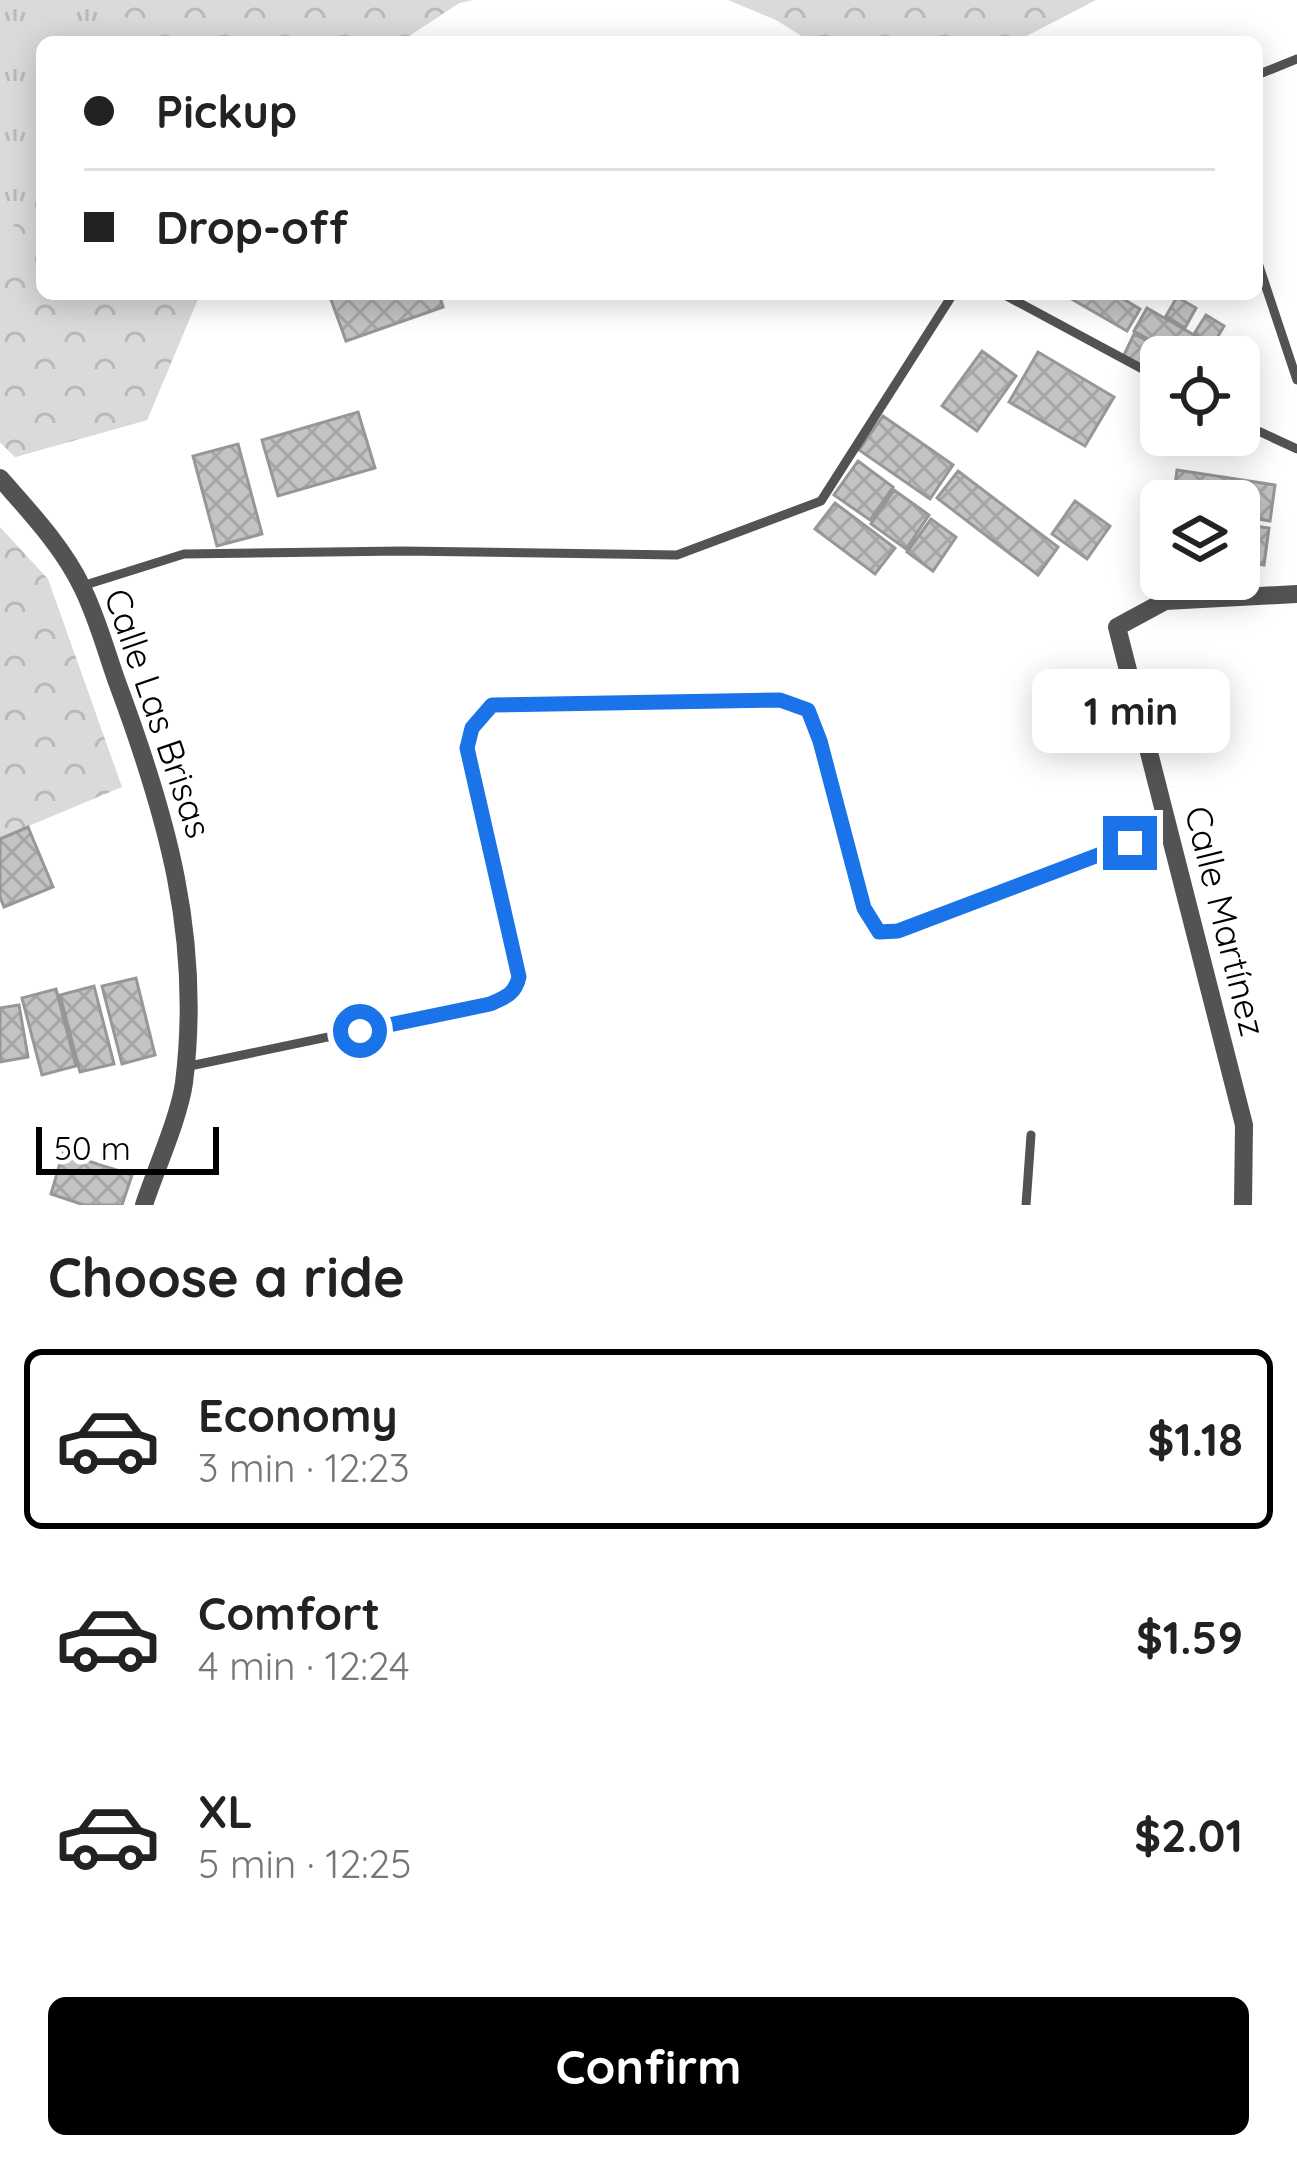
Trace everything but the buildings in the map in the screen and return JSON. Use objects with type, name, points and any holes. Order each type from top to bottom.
[{"type":"street","name":"Calle Las Brisas","points":[[0,478],[39,521],[82,586],[149,768],[175,865],[187,944],[189,1021],[183,1090],[144,1205]]},
{"type":"street","name":"Calle Martínez","points":[[1243,1205],[1244,1125],[1117,627],[1165,601],[1297,594]]},
{"type":"lane","points":[[1263,73],[1297,59]]},
{"type":"lane","points":[[1263,278],[1297,380]]},
{"type":"lane","points":[[82,586],[184,554],[676,555],[821,501],[949,300]]},
{"type":"lane","points":[[1014,300],[1140,368]]},
{"type":"lane","points":[[1260,432],[1297,449]]},
{"type":"lane","points":[[185,1067],[490,1004],[517,988],[519,977],[467,748],[472,728],[492,705],[780,700],[808,710],[864,908],[879,932],[898,931],[1168,828]]},
{"type":"lane","points":[[1026,1205],[1031,1135]]},
{"type":"green space","points":[[0,0],[472,0],[459,3],[409,36],[36,36],[36,300],[197,300],[147,420],[15,457],[0,442]]},
{"type":"green space","points":[[101,0],[472,0],[459,3],[409,36],[145,36],[147,32]]},
{"type":"green space","points":[[728,0],[1096,0],[1027,36],[801,36]]},
{"type":"green space","points":[[36,187],[36,300],[197,300],[147,420],[15,457],[0,442],[0,249]]},
{"type":"green space","points":[[0,527],[48,579],[122,787],[0,838]]},
{"type":"route","points":[[360,1031],[490,1004],[517,988],[519,977],[467,748],[472,728],[492,705],[780,700],[808,710],[864,908],[879,932],[898,931],[1130,843]]}]
